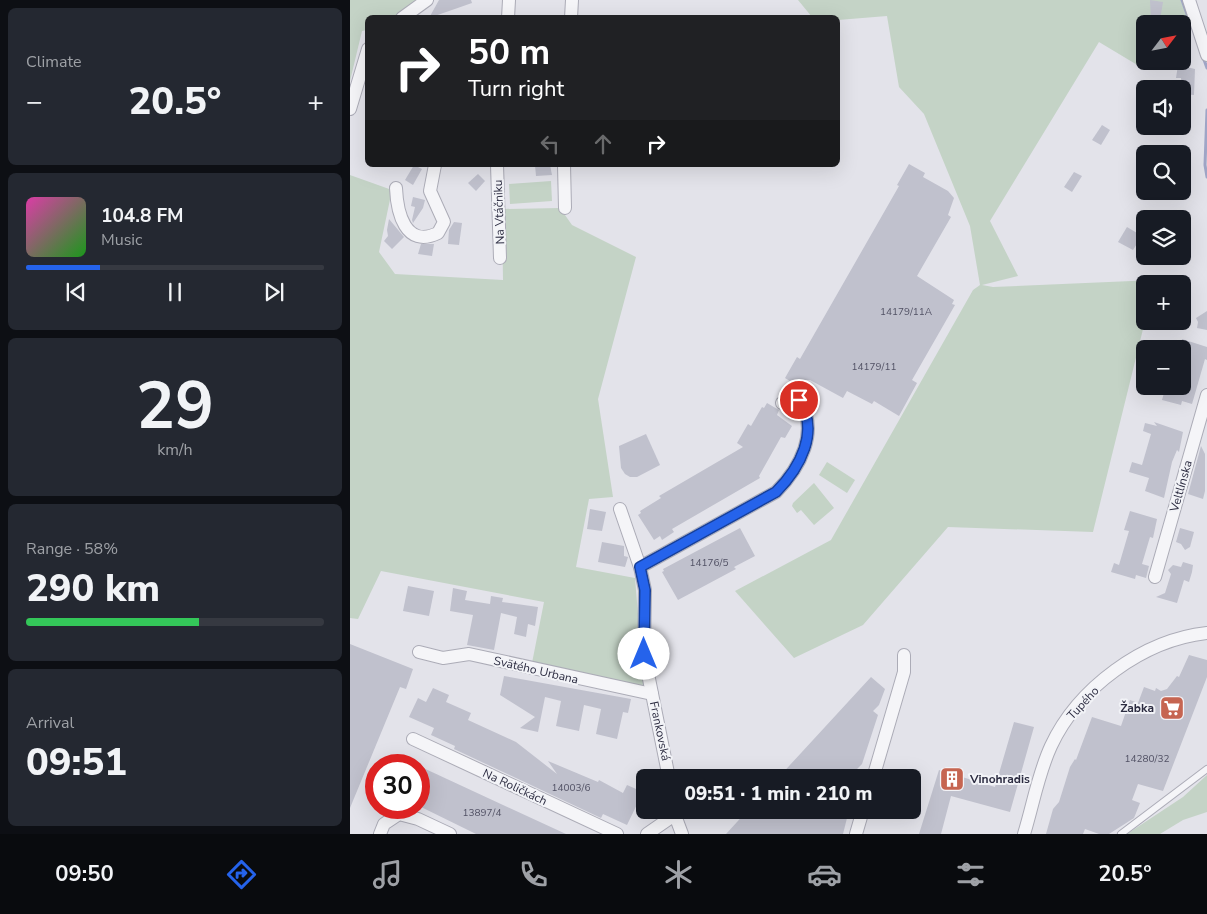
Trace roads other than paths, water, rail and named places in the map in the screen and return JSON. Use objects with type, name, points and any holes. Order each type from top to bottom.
[{"type":"street","points":[[406,15],[427,0]]},
{"type":"street","points":[[508,15],[509,0]]},
{"type":"street","points":[[571,15],[572,0]]},
{"type":"street","points":[[1189,0],[1207,54]]},
{"type":"street","points":[[350,109],[365,60]]},
{"type":"street","points":[[396,188],[401,220],[407,229],[413,234],[426,237],[438,233],[444,222],[443,216],[430,191],[435,167]]},
{"type":"street","name":"Na Vtáčniku","points":[[497,167],[500,258]]},
{"type":"street","points":[[564,167],[564,208]]},
{"type":"street","name":"Veltlínska","points":[[1155,577],[1207,395]]},
{"type":"street","points":[[640,567],[776,492],[787,481],[808,444],[808,419],[799,400],[790,398],[782,403]]},
{"type":"street","name":"Frankovská","points":[[620,509],[640,567],[645,590],[644,654],[667,769]]},
{"type":"street","name":"Tupého","points":[[1024,834],[1052,745],[1081,701],[1109,676],[1138,656],[1172,641],[1207,633]]},
{"type":"street","name":"Svätého Urbana","points":[[419,652],[443,658],[469,654],[652,694]]},
{"type":"street","points":[[876,769],[904,672],[904,655]]},
{"type":"street","name":"Na Roličkách","points":[[413,739],[617,834]]},
{"type":"street","points":[[380,834],[384,824],[399,814],[418,819],[450,834]]},
{"type":"street","points":[[647,834],[666,819]]},
{"type":"street","points":[[676,819],[682,834]]},
{"type":"street","points":[[856,834],[860,819]]},
{"type":"lane","points":[[1121,834],[1207,769]]},
{"type":"waterway","points":[[1182,0],[1192,28]]},
{"type":"waterway","points":[[1203,57],[1207,68]]},
{"type":"waterway","points":[[1207,110],[1205,165],[1207,177]]},
{"type":"place","name":"Žabka","points":[[1172,708]]},
{"type":"place","name":"Vinohradis","points":[[952,779]]}]
